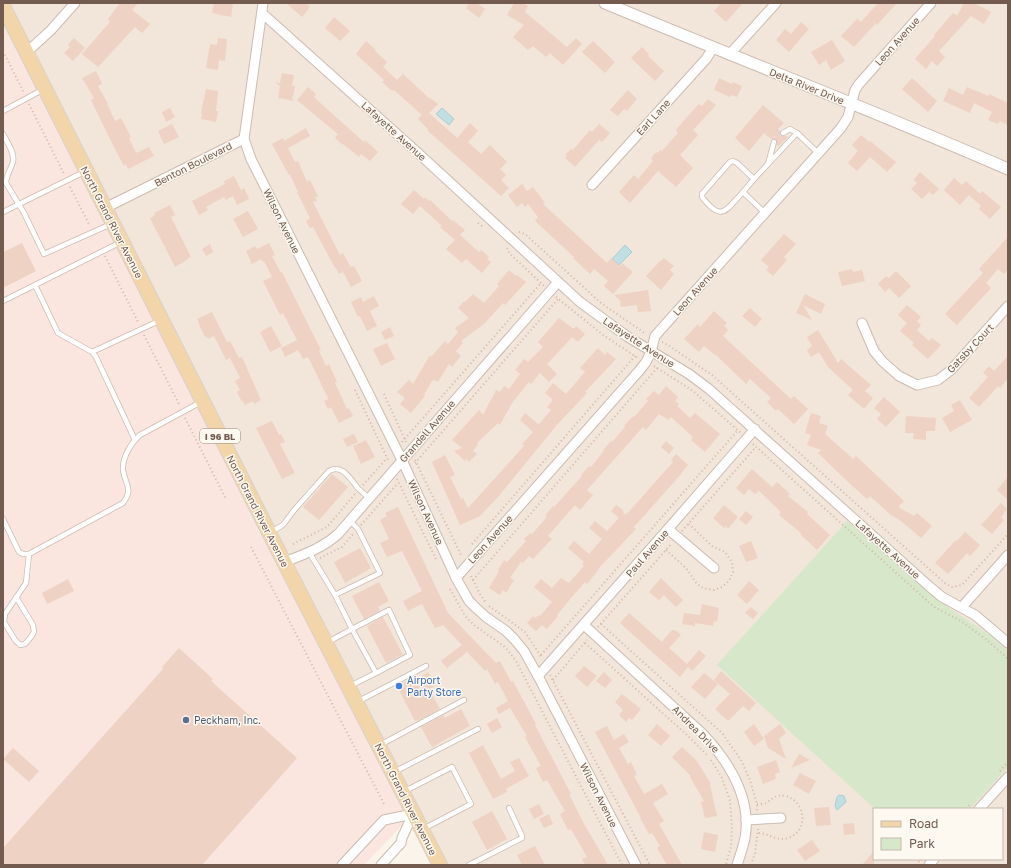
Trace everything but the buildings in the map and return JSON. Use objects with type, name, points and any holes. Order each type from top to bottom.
[{"type":"main road","name":"North Grand River Avenue","points":[[3,6],[269,533],[440,865]]},
{"type":"street","points":[[27,52],[51,30],[75,3]]},
{"type":"street","name":"Benton Boulevard","points":[[105,208],[244,139],[263,3]]},
{"type":"street","name":"Delta River Drive","points":[[605,3],[730,55],[928,134],[1008,169]]},
{"type":"street","points":[[730,55],[776,3]]},
{"type":"street","name":"Leon Avenue","points":[[456,578],[639,371],[651,352],[654,339],[841,128],[848,117],[855,90],[859,84],[931,3]]},
{"type":"street","name":"Lafayette Avenue","points":[[262,13],[417,152],[580,302],[609,325],[709,388],[930,587],[942,597],[975,615],[1008,642]]},
{"type":"street","name":"Earl Lane","points":[[592,185],[706,59],[713,48]]},
{"type":"street","name":"Wilson Avenue","points":[[244,139],[251,159],[291,241],[402,460],[456,578],[469,601],[486,617],[506,631],[524,651],[636,865]]},
{"type":"street","name":"Grandell Avenue","points":[[284,562],[332,540],[558,282]]},
{"type":"street","name":"Gatsby Court","points":[[862,323],[874,351],[882,361],[899,376],[916,385],[938,380],[951,370],[1008,306]]},
{"type":"street","name":"Paul Avenue","points":[[538,676],[755,429]]},
{"type":"street","points":[[668,529],[714,568]]},
{"type":"street","points":[[962,607],[1008,555]]},
{"type":"street","name":"Andrea Drive","points":[[584,625],[703,734],[719,752],[740,789],[746,820],[745,837],[738,865]]},
{"type":"street","points":[[980,808],[1008,777]]},
{"type":"street","points":[[342,865],[384,820],[414,814]]},
{"type":"street","points":[[381,865],[402,843],[402,838],[414,814]]},
{"type":"street","points":[[746,820],[781,818]]},
{"type":"lane","points":[[3,111],[44,88]]},
{"type":"lane","points":[[783,133],[790,129],[797,133],[818,153]]},
{"type":"lane","points":[[754,179],[737,163],[733,161],[730,162],[702,194],[702,197],[717,212],[720,213],[725,211],[797,133]]},
{"type":"lane","points":[[3,134],[12,153],[13,161],[6,178],[6,183],[44,254],[113,224]]},
{"type":"lane","points":[[768,164],[774,142]]},
{"type":"lane","points":[[3,174],[9,171]]},
{"type":"lane","points":[[3,212],[86,171]]},
{"type":"lane","points":[[743,192],[766,213]]},
{"type":"lane","points":[[3,301],[122,241]]},
{"type":"lane","points":[[35,285],[58,333],[92,352],[96,357],[134,440]]},
{"type":"lane","points":[[92,352],[161,320]]},
{"type":"lane","points":[[3,519],[19,552],[29,554],[123,503],[128,496],[129,490],[123,470],[126,454],[134,440],[140,435],[203,401]]},
{"type":"lane","points":[[269,533],[283,525],[295,509],[329,471],[334,468],[341,469],[369,498]]},
{"type":"lane","points":[[335,595],[380,573],[358,529],[350,521]]},
{"type":"lane","points":[[309,551],[335,595],[376,673]]},
{"type":"lane","points":[[16,597],[33,625],[34,632],[31,638],[24,644],[20,645],[15,640],[4,622],[5,614],[16,597],[26,583],[29,554]]},
{"type":"lane","points":[[326,643],[389,610],[410,655],[348,687]]},
{"type":"lane","points":[[356,703],[426,666]]},
{"type":"lane","points":[[379,745],[464,700]]},
{"type":"lane","points":[[392,772],[478,729]]},
{"type":"lane","points":[[403,792],[452,767],[471,804],[422,830]]},
{"type":"lane","points":[[469,865],[522,838],[509,808]]},
{"type":"path","points":[[3,51],[93,232]]},
{"type":"path","points":[[515,228],[520,233],[525,234],[601,303],[645,334],[668,345],[712,375],[946,584],[952,587],[962,585],[1008,534]]},
{"type":"path","points":[[102,251],[226,500]]},
{"type":"path","points":[[293,544],[327,527],[541,283]]},
{"type":"path","points":[[472,545],[635,356]]},
{"type":"path","points":[[553,680],[771,428]]},
{"type":"path","points":[[541,655],[738,430]]},
{"type":"path","points":[[251,547],[384,804]]},
{"type":"path","points":[[461,556],[466,550]]},
{"type":"path","points":[[585,643],[688,736],[709,757],[722,778],[730,802],[732,828],[731,846],[726,865]]},
{"type":"shaded area","points":[[3,3],[594,3],[1008,172],[1008,865],[440,865]]},
{"type":"shaded area","points":[[605,3],[1008,3],[1008,170]]},
{"type":"shaded area","points":[[3,19],[413,814],[364,865],[3,865]]},
{"type":"green space","points":[[847,521],[946,606],[987,633],[1008,651],[1008,767],[971,808],[874,808],[717,665]]},
{"type":"water","points":[[442,108],[454,119],[449,125],[436,114]]},
{"type":"water","points":[[625,245],[632,252],[619,265],[612,259]]},
{"type":"water","points":[[839,795],[844,796],[846,802],[837,810],[835,806]]},
{"type":"place","name":"Airport Party Store","points":[[399,686]]},
{"type":"place","name":"Peckham, Inc.","points":[[186,720]]}]
